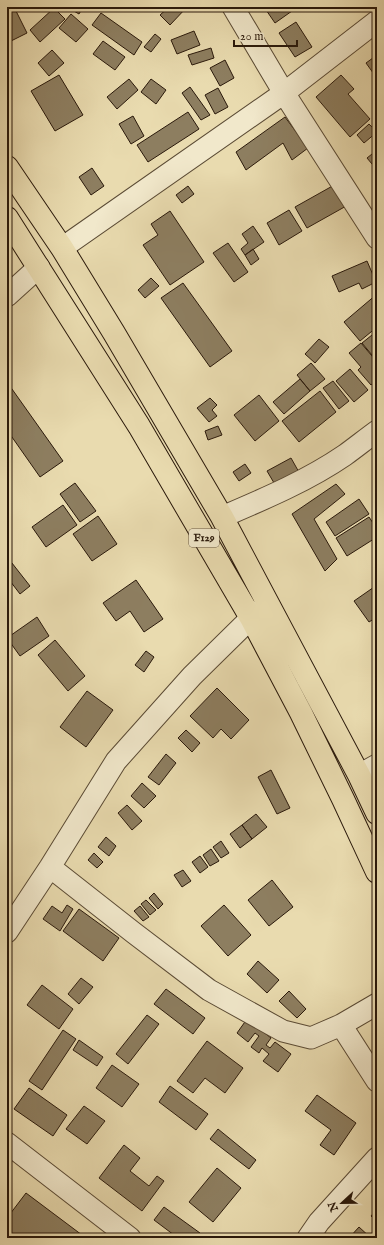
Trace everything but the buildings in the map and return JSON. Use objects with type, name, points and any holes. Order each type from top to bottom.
[{"type":"main road","name":"F129","points":[[7,167],[62,248],[114,333],[222,517],[268,604],[368,770],[377,813]]},
{"type":"main road","name":"F129","points":[[7,218],[139,426],[251,618],[350,812],[377,872]]},
{"type":"street","points":[[233,7],[284,93],[377,238]]},
{"type":"street","points":[[62,248],[284,93],[377,21]]},
{"type":"street","points":[[7,296],[38,267]]},
{"type":"street","points":[[222,517],[278,492],[313,474],[345,455],[377,431]]},
{"type":"street","points":[[7,932],[50,867],[116,761],[192,676],[251,618],[268,604]]},
{"type":"street","points":[[50,867],[134,934],[209,990],[283,1031],[311,1038],[341,1025],[377,1004]]},
{"type":"street","points":[[341,1025],[377,1081]]},
{"type":"street","points":[[7,1143],[130,1238]]},
{"type":"street","points":[[308,1238],[319,1222],[377,1158]]}]
